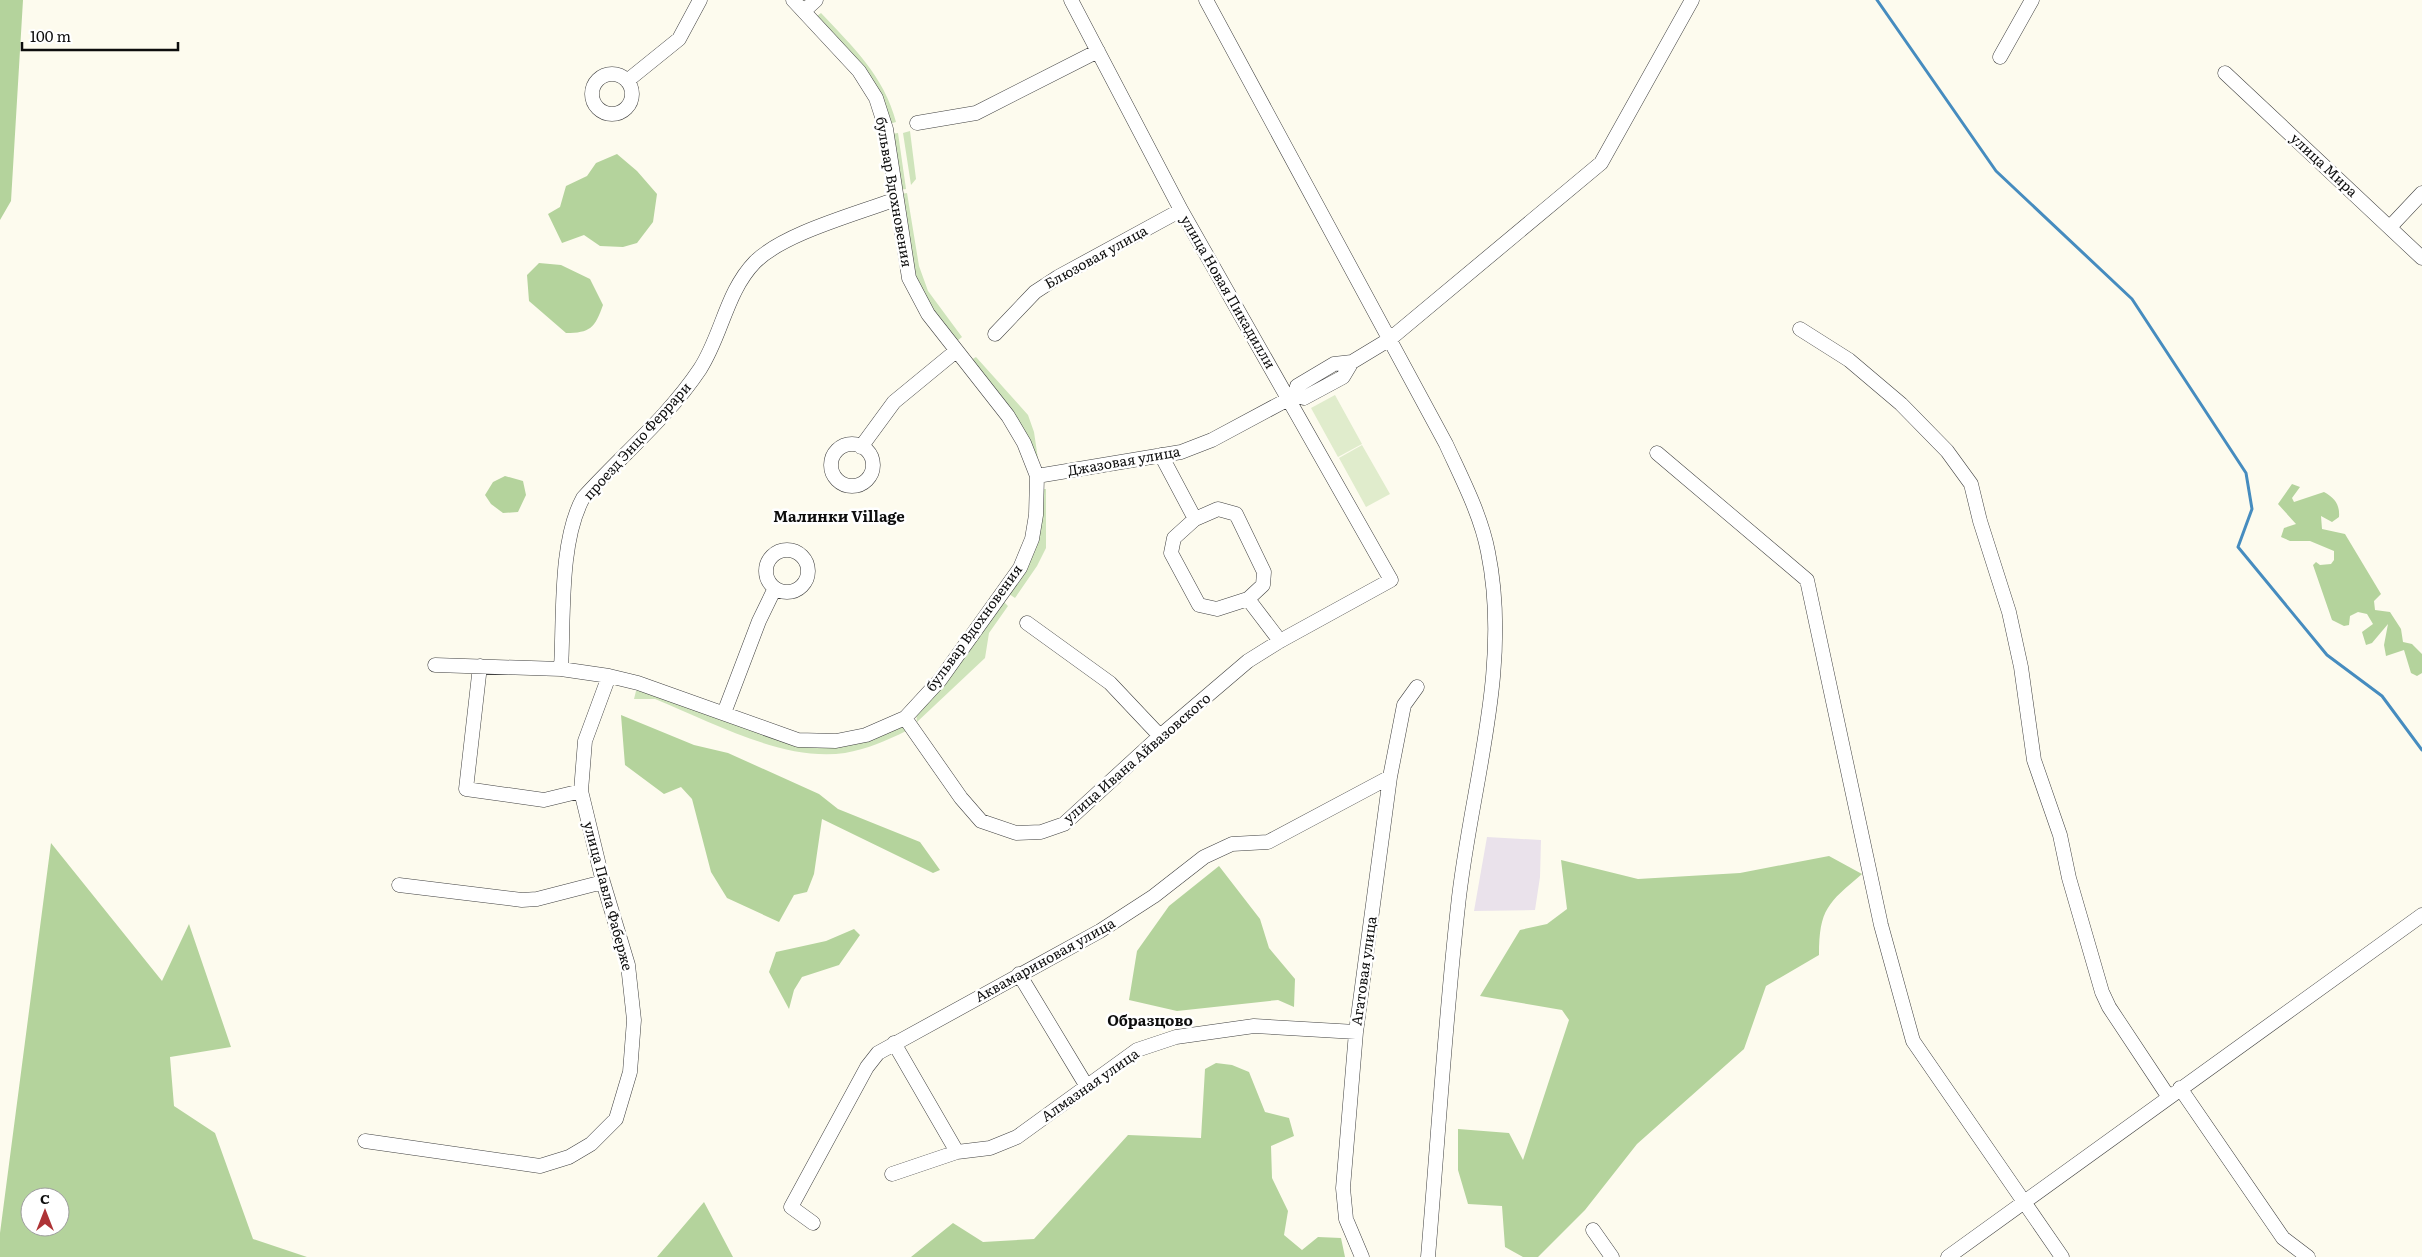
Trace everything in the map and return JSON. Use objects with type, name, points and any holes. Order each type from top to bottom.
[{"type":"street","points":[[627,81],[679,39],[700,0]]},
{"type":"street","name":"бульвар Вдохновения","points":[[435,665],[561,669],[609,676],[638,683],[798,740],[836,741],[866,736],[905,718],[940,680],[1020,568],[1032,540],[1037,476],[1024,443],[1008,416],[928,314],[909,278],[886,129],[876,98],[859,71],[792,0]]},
{"type":"street","points":[[804,11],[816,0]]},
{"type":"street","name":"улица Новая Пикадилли","points":[[1071,0],[1182,210],[1292,396],[1391,580]]},
{"type":"street","points":[[1206,0],[1446,444],[1470,496],[1488,549],[1494,582],[1495,652],[1489,707],[1458,903],[1428,1257]]},
{"type":"street","points":[[1292,396],[1297,386],[1334,364],[1352,362],[1390,339],[1601,164],[1692,0]]},
{"type":"street","points":[[2000,57],[2032,0]]},
{"type":"street","points":[[917,123],[976,113],[1098,51]]},
{"type":"street","name":"улица Мира","points":[[2225,74],[2390,226],[2422,258]]},
{"type":"street","points":[[2390,226],[2422,193]]},
{"type":"street","name":"проезд Энцо Феррари","points":[[561,669],[568,541],[574,515],[583,498],[684,393],[703,364],[735,289],[756,262],[781,242],[896,200]]},
{"type":"street","name":"Блюзовая улица","points":[[995,334],[1034,292],[1182,210]]},
{"type":"street","points":[[1800,329],[1849,360],[1901,404],[1947,451],[1971,484],[1980,521],[2009,612],[2021,667],[2034,760],[2060,835],[2071,887],[2102,992],[2109,1007],[2284,1238],[2308,1257]]},
{"type":"street","points":[[861,447],[894,402],[956,351]]},
{"type":"street","name":"Джазовая улица","points":[[1037,476],[1181,452],[1212,440],[1292,396]]},
{"type":"street","points":[[1657,453],[1807,580],[1881,925],[1913,1041],[2062,1257]]},
{"type":"street","points":[[1161,455],[1195,519]]},
{"type":"street","points":[[1218,509],[1236,514],[1264,572],[1263,585],[1248,600],[1217,609],[1199,605],[1171,553],[1174,538],[1195,519],[1218,509]]},
{"type":"street","name":"улица Ивана Айвазовского","points":[[905,718],[961,798],[981,821],[1016,833],[1040,832],[1064,824],[1160,736],[1248,662],[1280,640],[1391,580]]},
{"type":"street","points":[[724,713],[759,621],[775,588]]},
{"type":"street","points":[[1248,600],[1280,640]]},
{"type":"street","points":[[1027,622],[1110,683],[1160,736]]},
{"type":"street","points":[[480,666],[466,788],[544,800],[580,791]]},
{"type":"street","name":"улица Павла Фаберже","points":[[365,1141],[540,1166],[569,1157],[591,1144],[616,1119],[630,1072],[634,1020],[628,965],[603,882],[580,791],[585,741],[609,676]]},
{"type":"street","name":"Агатовая улица","points":[[1362,1257],[1346,1219],[1343,1188],[1356,1032],[1390,777],[1404,705],[1416,688]]},
{"type":"street","name":"Аквамариновая улица","points":[[813,1224],[791,1207],[867,1067],[878,1053],[1100,932],[1154,896],[1204,857],[1232,844],[1268,842],[1390,777]]},
{"type":"street","points":[[399,884],[522,900],[537,899],[603,882]]},
{"type":"street","points":[[1948,1257],[2174,1092],[2422,915]]},
{"type":"street","points":[[1020,974],[1086,1085]]},
{"type":"street","name":"Алмазная улица","points":[[892,1174],[958,1152],[990,1148],[1017,1137],[1086,1085],[1137,1050],[1176,1037],[1254,1026],[1356,1032]]},
{"type":"street","points":[[894,1043],[958,1152]]},
{"type":"street","points":[[1593,1230],[1612,1257]]},
{"type":"shaded area","points":[[1487,837],[1541,840],[1540,877],[1535,910],[1474,911]]},
{"type":"green space","points":[[0,0],[23,0],[11,201],[0,220]]},
{"type":"green space","points":[[821,13],[856,50],[875,76],[884,90],[896,122],[889,124],[817,16]]},
{"type":"green space","points":[[910,131],[916,179],[911,185],[903,133]]},
{"type":"green space","points":[[898,133],[906,189],[900,190],[891,134]]},
{"type":"green space","points":[[617,154],[637,171],[657,194],[653,222],[637,243],[623,247],[600,246],[584,235],[562,243],[548,214],[560,207],[566,186],[587,176],[596,163]]},
{"type":"green space","points":[[907,193],[919,266],[928,291],[962,337],[957,341],[933,311],[914,273],[901,194]]},
{"type":"green space","points":[[539,263],[561,265],[590,279],[603,305],[597,319],[590,328],[581,332],[566,333],[529,301],[527,275]]},
{"type":"green space","points":[[976,357],[1028,415],[1034,432],[1038,459],[1035,459],[971,360]]},
{"type":"green space","points":[[1335,395],[1362,444],[1338,457],[1311,408]]},
{"type":"green space","points":[[1362,445],[1390,494],[1366,507],[1339,458]]},
{"type":"green space","points":[[505,476],[523,481],[526,495],[518,512],[503,513],[491,504],[485,495],[493,482]]},
{"type":"green space","points":[[2292,484],[2300,487],[2292,498],[2294,502],[2324,492],[2336,502],[2339,509],[2339,517],[2332,522],[2321,516],[2322,529],[2345,534],[2381,594],[2374,601],[2375,610],[2390,612],[2401,629],[2403,642],[2412,644],[2422,654],[2422,673],[2417,676],[2411,673],[2404,650],[2386,656],[2384,645],[2388,624],[2372,643],[2366,645],[2362,632],[2373,624],[2367,614],[2358,612],[2350,616],[2349,625],[2344,626],[2332,620],[2313,565],[2316,562],[2320,565],[2331,564],[2334,560],[2334,551],[2310,541],[2290,541],[2281,537],[2284,528],[2296,524],[2278,504]]},
{"type":"green space","points":[[1040,489],[1046,489],[1046,548],[1037,566],[1015,598],[1009,594]]},
{"type":"green space","points":[[1003,601],[1008,606],[989,633],[985,658],[917,722],[916,712]]},
{"type":"green space","points":[[642,689],[788,742],[903,726],[906,731],[876,744],[845,753],[797,752],[748,738],[655,699],[634,699],[636,691]]},
{"type":"green space","points":[[621,715],[694,745],[728,753],[819,794],[838,809],[920,842],[940,870],[933,873],[822,819],[814,874],[807,892],[794,895],[779,922],[727,898],[711,872],[692,799],[681,787],[664,794],[625,765]]},
{"type":"green space","points":[[51,843],[162,981],[189,924],[231,1047],[170,1057],[174,1106],[215,1133],[253,1239],[307,1257],[0,1257],[0,1233]]},
{"type":"green space","points":[[1829,856],[1862,874],[1833,900],[1828,908],[1821,927],[1819,955],[1766,986],[1744,1049],[1637,1144],[1585,1210],[1538,1257],[1523,1257],[1505,1247],[1502,1206],[1468,1204],[1458,1170],[1458,1129],[1509,1133],[1523,1160],[1569,1020],[1562,1010],[1480,996],[1520,930],[1547,924],[1567,909],[1561,860],[1638,879],[1740,873]]},
{"type":"green space","points":[[1219,866],[1260,919],[1269,948],[1295,979],[1294,1007],[1278,1000],[1177,1011],[1129,1000],[1137,951],[1169,906]]},
{"type":"green space","points":[[854,929],[860,935],[839,965],[802,977],[794,990],[789,1009],[769,972],[776,952],[826,941]]},
{"type":"green space","points":[[1216,1063],[1232,1065],[1249,1072],[1265,1112],[1289,1118],[1294,1136],[1271,1146],[1272,1178],[1288,1211],[1284,1235],[1302,1250],[1318,1237],[1341,1238],[1345,1257],[911,1257],[953,1223],[983,1242],[1034,1239],[1128,1135],[1201,1138],[1205,1069]]},
{"type":"green space","points":[[704,1202],[733,1257],[657,1257]]},
{"type":"waterway","points":[[1877,0],[1996,171],[2132,299],[2246,473],[2252,509],[2238,547],[2327,655],[2382,696],[2422,750]]},
{"type":"district","name":"Малинки Village","points":[[839,517]]},
{"type":"district","name":"Образцово","points":[[1150,1021]]}]
